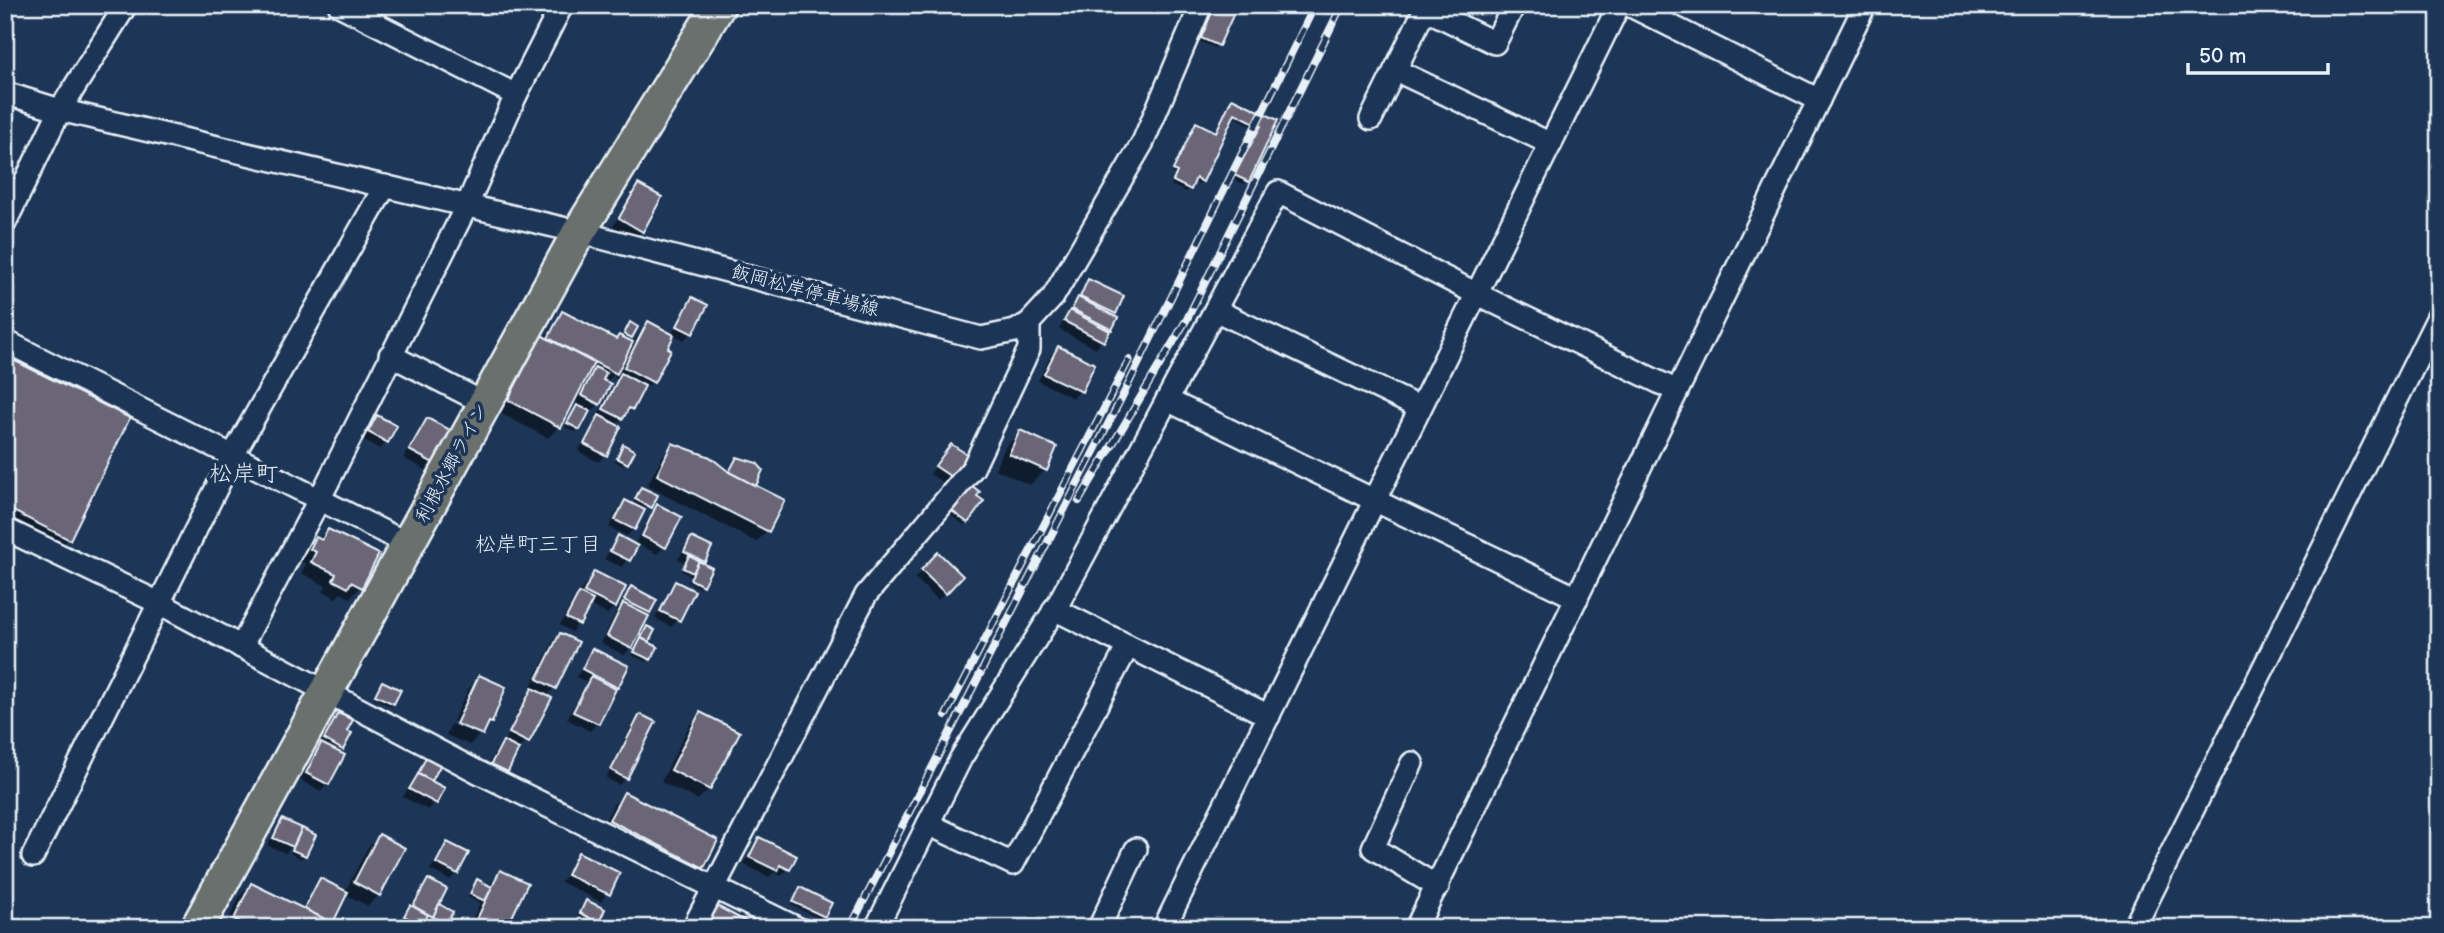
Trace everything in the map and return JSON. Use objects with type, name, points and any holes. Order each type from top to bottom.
[{"type":"highway","name":"利根水郷ライン","points":[[197,928],[579,232],[719,5]]},
{"type":"street","points":[[5,223],[60,110],[126,5]]},
{"type":"street","points":[[339,5],[516,95]]},
{"type":"street","points":[[241,646],[320,498],[467,205],[516,95],[562,5]]},
{"type":"street","points":[[693,928],[866,595],[973,468],[985,447],[1029,349],[1029,323],[1054,297],[1143,142],[1201,5]]},
{"type":"street","points":[[1371,119],[1426,7],[1495,43],[1514,5]]},
{"type":"street","points":[[1164,928],[1619,5]]},
{"type":"street","points":[[1629,5],[1819,100]]},
{"type":"street","points":[[1416,928],[1865,5]]},
{"type":"street","points":[[1395,70],[1551,144]]},
{"type":"street","name":"飯岡松岸停車場線","points":[[5,93],[60,110],[579,232],[981,338],[1015,331],[1029,323]]},
{"type":"street","points":[[33,856],[233,454],[384,186]]},
{"type":"street","points":[[876,928],[961,758],[1054,609],[1278,192],[1477,294],[1677,391]]},
{"type":"street","points":[[1215,310],[1420,408]]},
{"type":"street","points":[[2134,928],[2439,315]]},
{"type":"street","points":[[5,341],[408,544]]},
{"type":"street","points":[[390,355],[484,403]]},
{"type":"street","points":[[1167,400],[1577,598]]},
{"type":"street","points":[[5,529],[157,603],[327,693],[713,889],[797,928]]},
{"type":"street","points":[[1054,609],[1269,716]]},
{"type":"street","points":[[928,824],[1013,864],[1128,646]]},
{"type":"street","points":[[1412,763],[1373,848],[1438,887]]},
{"type":"street","points":[[1099,928],[1136,849]]},
{"type":"building","points":[[1215,5],[1235,11],[1219,46],[1201,38]]},
{"type":"building","points":[[1232,98],[1278,120],[1249,182],[1234,175],[1261,126],[1235,113],[1203,182],[1196,178],[1191,190],[1173,181],[1177,172],[1173,170],[1196,122],[1216,132]]},
{"type":"building","points":[[638,184],[662,197],[643,232],[619,218]]},
{"type":"building","points":[[1088,279],[1124,296],[1116,314],[1080,297]]},
{"type":"building","points":[[692,297],[708,305],[693,334],[677,326]]},
{"type":"building","points":[[1078,297],[1118,318],[1112,330],[1072,309]]},
{"type":"building","points":[[1070,310],[1110,331],[1104,342],[1064,321]]},
{"type":"building","points":[[562,311],[616,339],[619,335],[633,342],[617,374],[548,338]]},
{"type":"building","points":[[648,321],[674,335],[668,348],[671,350],[654,383],[624,367]]},
{"type":"building","points":[[630,322],[638,327],[632,338],[624,334]]},
{"type":"building","points":[[541,335],[594,363],[561,428],[508,400]]},
{"type":"building","points":[[1058,346],[1095,364],[1082,392],[1044,374]]},
{"type":"building","points":[[5,356],[130,418],[70,540],[5,507]]},
{"type":"building","points":[[595,367],[606,373],[603,380],[611,384],[600,405],[581,395]]},
{"type":"building","points":[[621,373],[645,386],[633,410],[629,408],[623,419],[603,409]]},
{"type":"building","points":[[577,405],[590,411],[580,430],[567,423]]},
{"type":"building","points":[[377,415],[397,426],[388,443],[368,432]]},
{"type":"building","points":[[599,415],[621,427],[607,456],[584,444]]},
{"type":"building","points":[[427,418],[452,431],[435,464],[409,450]]},
{"type":"building","points":[[1020,430],[1057,447],[1047,471],[1009,454]]},
{"type":"building","points":[[672,443],[710,457],[729,472],[785,500],[769,532],[657,475]]},
{"type":"building","points":[[623,444],[635,451],[628,464],[617,458]]},
{"type":"building","points":[[951,444],[968,455],[953,478],[935,466]]},
{"type":"building","points":[[737,457],[757,463],[763,470],[756,486],[729,472]]},
{"type":"building","points":[[967,482],[980,492],[977,496],[984,501],[968,523],[948,508]]},
{"type":"building","points":[[641,487],[658,495],[652,508],[635,499]]},
{"type":"building","points":[[625,500],[645,510],[635,530],[615,520]]},
{"type":"building","points":[[657,504],[682,517],[666,548],[642,536]]},
{"type":"building","points":[[328,529],[379,554],[362,588],[351,582],[348,588],[333,580],[336,574],[311,562],[316,552],[310,549],[316,537],[322,540]]},
{"type":"building","points":[[618,535],[638,546],[630,561],[610,551]]},
{"type":"building","points":[[691,537],[712,547],[705,562],[684,552]]},
{"type":"building","points":[[938,552],[963,576],[946,594],[921,570]]},
{"type":"building","points":[[689,556],[699,561],[693,573],[683,568]]},
{"type":"building","points":[[699,561],[712,568],[703,586],[690,579]]},
{"type":"building","points":[[594,571],[626,587],[616,608],[584,592]]},
{"type":"building","points":[[675,581],[695,591],[680,621],[660,611]]},
{"type":"building","points":[[631,586],[657,600],[650,613],[624,600]]},
{"type":"building","points":[[579,593],[593,600],[580,625],[566,618]]},
{"type":"building","points":[[623,603],[649,616],[632,649],[607,636]]},
{"type":"building","points":[[647,626],[655,630],[649,642],[641,638]]},
{"type":"building","points":[[560,633],[579,642],[556,689],[537,679]]},
{"type":"building","points":[[641,638],[658,647],[651,660],[634,652]]},
{"type":"building","points":[[592,648],[629,666],[618,688],[582,669]]},
{"type":"building","points":[[479,675],[506,687],[492,723],[489,722],[483,735],[456,724]]},
{"type":"building","points":[[591,676],[616,689],[599,724],[573,712]]},
{"type":"building","points":[[382,681],[401,690],[394,704],[375,695]]},
{"type":"building","points":[[532,688],[552,698],[529,743],[509,733]]},
{"type":"building","points":[[700,712],[740,732],[710,790],[671,770]]},
{"type":"building","points":[[338,713],[353,720],[347,731],[352,733],[343,750],[324,739]]},
{"type":"building","points":[[640,714],[656,722],[627,779],[611,770]]},
{"type":"building","points":[[503,741],[519,749],[508,772],[491,764]]},
{"type":"building","points":[[321,743],[345,755],[329,785],[306,773]]},
{"type":"building","points":[[426,757],[441,764],[432,781],[418,774]]},
{"type":"building","points":[[418,774],[445,788],[437,804],[409,789]]},
{"type":"building","points":[[624,792],[718,840],[704,868],[609,820]]},
{"type":"building","points":[[282,819],[302,828],[293,847],[273,838]]},
{"type":"building","points":[[302,828],[316,835],[306,856],[292,850]]},
{"type":"building","points":[[379,834],[405,848],[380,896],[354,882]]},
{"type":"building","points":[[759,837],[797,856],[790,870],[780,865],[778,871],[749,857]]},
{"type":"building","points":[[447,842],[469,853],[458,874],[436,863]]},
{"type":"building","points":[[578,852],[620,873],[610,895],[567,875]]},
{"type":"building","points":[[500,870],[528,883],[507,928],[490,928],[476,921]]},
{"type":"building","points":[[320,878],[348,892],[333,923],[304,909]]},
{"type":"building","points":[[428,879],[447,889],[433,917],[413,906]]},
{"type":"building","points":[[477,879],[492,887],[485,901],[470,894]]},
{"type":"building","points":[[251,883],[329,921],[325,928],[252,928],[234,919]]},
{"type":"building","points":[[800,887],[832,903],[825,917],[793,902]]},
{"type":"building","points":[[586,900],[605,909],[599,923],[580,913]]},
{"type":"building","points":[[439,904],[453,912],[446,924],[433,917]]},
{"type":"building","points":[[410,905],[428,915],[422,926],[404,916]]},
{"type":"building","points":[[715,905],[758,928],[703,928]]},
{"type":"building","points":[[329,921],[333,923],[342,928],[325,928]]},
{"type":"railway","points":[[850,928],[1126,389],[1315,5]]},
{"type":"railway","points":[[1079,501],[1187,319],[1342,5]]},
{"type":"railway","points":[[946,715],[1129,360]]},
{"type":"district","name":"松岸町","points":[[244,474]]},
{"type":"district","name":"松岸町三丁目","points":[[538,544]]}]
